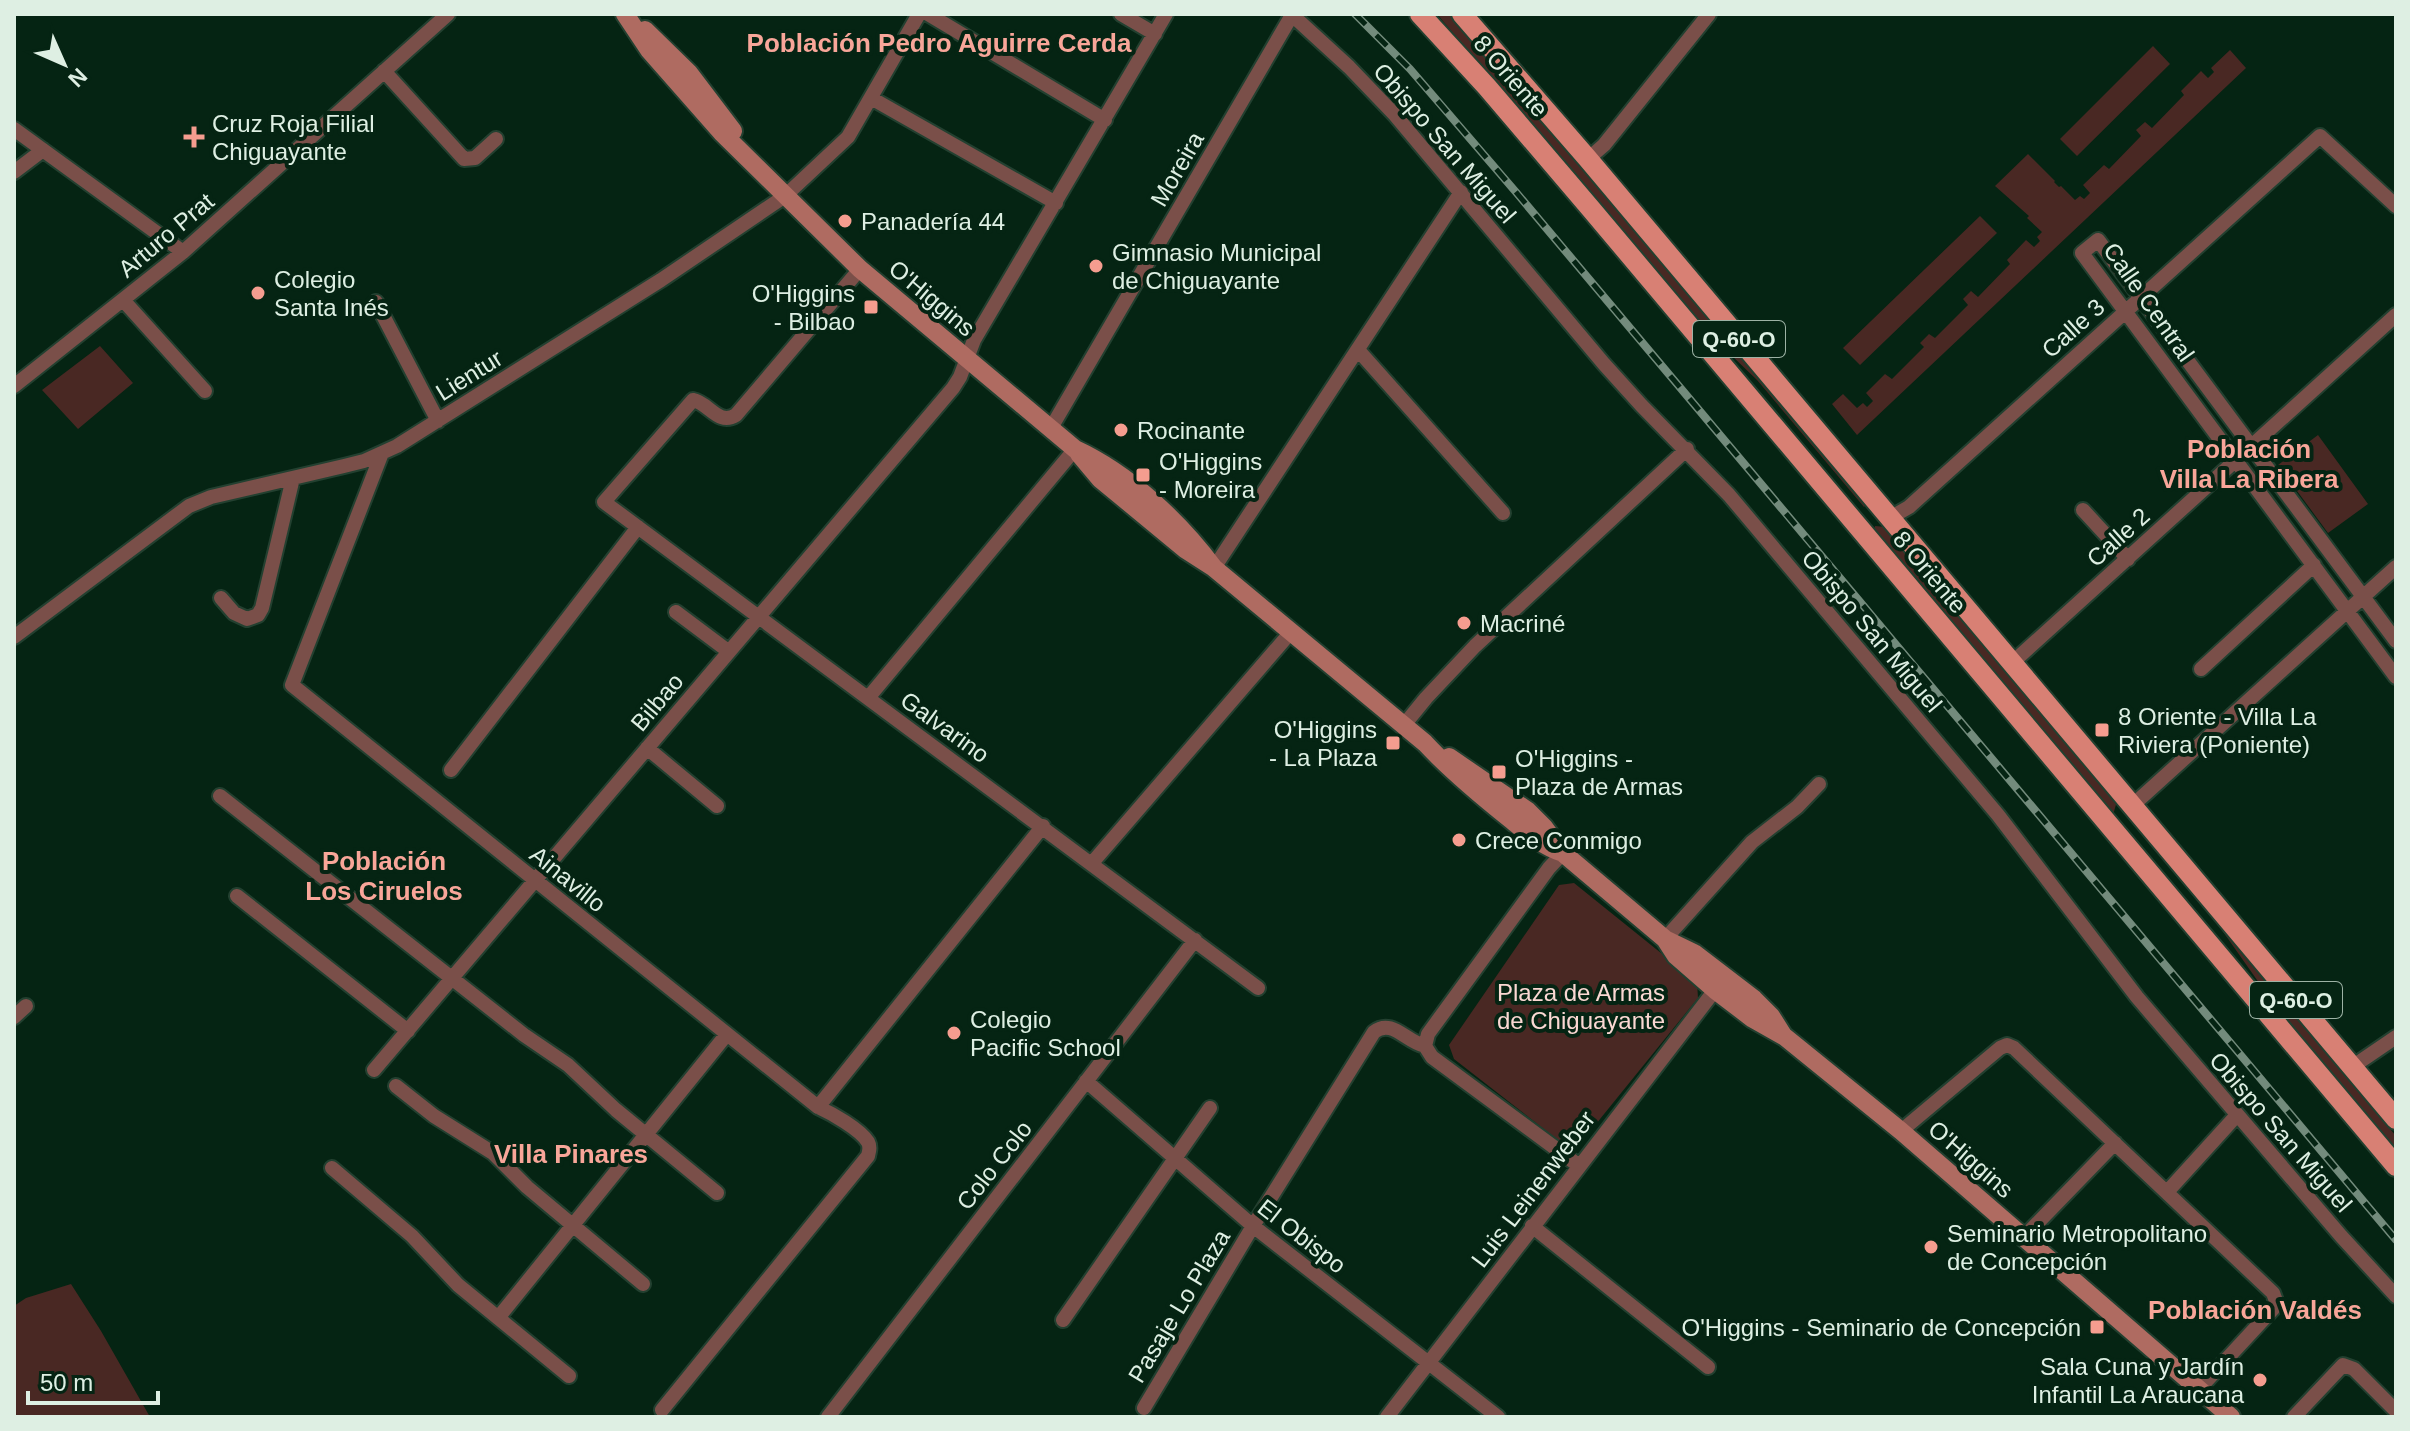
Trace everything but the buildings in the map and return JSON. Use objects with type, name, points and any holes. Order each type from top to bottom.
[{"type":"main road","name":"O'Higgins","points":[[625,14],[653,36],[689,73],[765,175],[785,196],[860,269],[1075,449],[1100,479],[1186,550],[1214,568],[1425,743],[1517,803],[1544,827],[1563,853],[1665,939],[1676,956],[1715,990],[1753,1019],[1785,1037],[1901,1131],[2231,1417]]},
{"type":"main road","name":"8 Oriente","points":[[1420,14],[1525,131],[2396,1166]]},
{"type":"main road","name":"8 Oriente","points":[[1462,14],[1588,159],[2396,1119]]},
{"type":"main road","points":[[1842,508],[1869,518],[1890,518]]},
{"type":"main road","points":[[2131,851],[2128,827],[2133,805]]},
{"type":"main road","name":"O'Higgins","points":[[1665,939],[1684,947],[1714,967],[1763,1007],[1785,1037]]},
{"type":"main road","points":[[1714,967],[1717,980],[1715,990]]},
{"type":"street","name":"Arturo Prat","points":[[14,386],[183,252],[448,14]]},
{"type":"street","name":"Lientur","points":[[14,637],[189,506],[204,499],[344,466],[382,453],[661,280],[785,196],[848,137],[919,14]]},
{"type":"street","points":[[928,14],[1105,120]]},
{"type":"street","points":[[1121,14],[1155,34]]},
{"type":"street","name":"Bilbao","points":[[374,1070],[953,388],[974,340],[1166,14]]},
{"type":"street","name":"Obispo San Miguel","points":[[1292,14],[1373,91],[1604,364],[1729,495],[1998,815],[2119,975],[2341,1236],[2396,1296]]},
{"type":"street","name":"Moreira","points":[[1051,428],[1292,14]]},
{"type":"street","points":[[1588,159],[1604,145],[1709,14]]},
{"type":"street","points":[[384,71],[464,159],[475,158],[496,139]]},
{"type":"street","points":[[871,98],[1056,203]]},
{"type":"street","points":[[14,129],[183,252]]},
{"type":"street","name":"Calle 3","points":[[1890,518],[1909,507],[2320,136],[2396,206]]},
{"type":"street","points":[[14,172],[43,150]]},
{"type":"street","points":[[1214,568],[1461,192]]},
{"type":"street","name":"Calle Central","points":[[2396,641],[2098,240],[2082,253],[2396,677]]},
{"type":"street","name":"Galvarino","points":[[860,269],[736,415],[721,418],[699,401],[693,400],[604,502],[1258,988]]},
{"type":"street","points":[[123,300],[205,391]]},
{"type":"street","points":[[376,302],[438,421]]},
{"type":"street","name":"Calle 2","points":[[2012,663],[2394,320]]},
{"type":"street","points":[[1358,350],[1503,513]]},
{"type":"street","points":[[868,698],[1075,449]]},
{"type":"street","points":[[1404,725],[1475,646],[1687,449]]},
{"type":"street","name":"Ainavillo","points":[[382,453],[292,685],[818,1107],[836,1115],[866,1139],[869,1147],[868,1156],[662,1410]]},
{"type":"street","points":[[221,598],[234,613],[247,619],[258,615],[293,478]]},
{"type":"street","points":[[2083,510],[2128,559]]},
{"type":"street","points":[[451,770],[638,527]]},
{"type":"street","points":[[2201,669],[2314,565]]},
{"type":"street","points":[[2133,805],[2396,567]]},
{"type":"street","points":[[676,612],[728,651]]},
{"type":"street","points":[[1092,863],[1291,632]]},
{"type":"street","points":[[647,748],[717,806]]},
{"type":"street","points":[[1665,939],[1752,842],[1797,807],[1819,784]]},
{"type":"street","points":[[220,796],[524,1035],[568,1065],[609,1104],[717,1193]]},
{"type":"street","points":[[818,1107],[1043,826]]},
{"type":"street","points":[[1425,1046],[1428,1034],[1563,853]]},
{"type":"street","points":[[237,896],[408,1031]]},
{"type":"street","name":"Colo Colo","points":[[828,1417],[1195,940]]},
{"type":"street","name":"Luis Leinenweber","points":[[1387,1417],[1715,990]]},
{"type":"street","points":[[14,1017],[26,1006]]},
{"type":"street","name":"Pasaje Lo Plaza","points":[[1144,1408],[1374,1032],[1383,1026],[1391,1027],[1412,1042],[1425,1046],[1429,1054],[1578,1165]]},
{"type":"street","points":[[498,1318],[727,1034]]},
{"type":"street","points":[[2352,1067],[2396,1037]]},
{"type":"street","points":[[1901,1131],[2000,1048],[2007,1045],[2014,1048],[2273,1293],[2276,1301],[2273,1309],[2199,1389]]},
{"type":"street","name":"El Obispo","points":[[1086,1081],[1253,1226],[1498,1417]]},
{"type":"street","points":[[396,1086],[434,1116],[493,1153],[527,1187],[643,1284]]},
{"type":"street","points":[[1063,1320],[1210,1108]]},
{"type":"street","points":[[2167,1192],[2237,1115]]},
{"type":"street","points":[[2024,1237],[2115,1143]]},
{"type":"street","points":[[332,1168],[412,1236],[450,1278],[569,1376]]},
{"type":"street","points":[[1532,1226],[1708,1367]]},
{"type":"street","points":[[2294,1417],[2340,1367],[2348,1365],[2396,1411]]},
{"type":"green space","points":[[1437,14],[1451,14],[1470,34],[1867,504],[1864,507],[1757,380],[1701,326]]},
{"type":"green space","points":[[2153,46],[2170,64],[2077,156],[2060,139]]},
{"type":"green space","points":[[2230,50],[2246,68],[1857,435],[1832,404],[1843,394],[1857,408],[1863,403],[1867,407],[1873,401],[1866,393],[1885,374],[1892,379],[1924,347],[1920,343],[1929,334],[1935,338],[1968,305],[1963,299],[1971,291],[1978,297],[2010,264],[2007,260],[2026,240],[2034,247],[2040,241],[2037,237],[2042,232],[2027,218],[2029,216],[1995,186],[2028,154],[2075,200],[2080,196],[2084,199],[2090,193],[2083,185],[2104,165],[2109,169],[2141,136],[2136,130],[2145,122],[2152,128],[2184,95],[2181,91],[2201,71],[2208,78],[2214,72],[2211,68]]},
{"type":"green space","points":[[1980,216],[1997,233],[1860,365],[1843,348]]},
{"type":"green space","points":[[100,346],[133,383],[78,429],[42,390]]},
{"type":"green space","points":[[2318,435],[2368,504],[2328,533],[2278,465]]},
{"type":"green space","points":[[1875,526],[1886,527],[2117,801],[2113,815],[1874,531]]},
{"type":"green space","name":"Plaza de Armas de Chiguayante","points":[[1574,883],[1697,982],[1698,998],[1579,1145],[1567,1147],[1454,1059],[1449,1045],[1559,885]]},
{"type":"green space","points":[[2219,926],[2396,1136],[2396,1153],[2276,1007]]},
{"type":"green space","points":[[71,1284],[150,1417],[14,1417],[14,1306],[26,1298]]},
{"type":"railway","points":[[1355,14],[1410,69],[1515,191],[2396,1240]]},
{"type":"place","name":"Cruz Roja Filial Chiguayante","points":[[194,137]]},
{"type":"place","name":"Panadería 44","points":[[845,221]]},
{"type":"place","name":"Gimnasio Municipal de Chiguayante","points":[[1096,266]]},
{"type":"place","name":"Colegio Santa Inés","points":[[258,293]]},
{"type":"place","name":"O'Higgins - Bilbao","points":[[871,307]]},
{"type":"place","name":"Rocinante","points":[[1121,430]]},
{"type":"place","name":"O'Higgins - Moreira","points":[[1143,475]]},
{"type":"place","name":"Macriné","points":[[1464,623]]},
{"type":"place","name":"8 Oriente - Villa La Riviera (Poniente)","points":[[2102,730]]},
{"type":"place","name":"O'Higgins - La Plaza","points":[[1393,743]]},
{"type":"place","name":"O'Higgins - Plaza de Armas","points":[[1499,772]]},
{"type":"place","name":"Crece Conmigo","points":[[1459,840]]},
{"type":"place","name":"Colegio Pacific School","points":[[954,1033]]},
{"type":"place","name":"Seminario Metropolitano de Concepción","points":[[1931,1247]]},
{"type":"place","name":"O'Higgins - Seminario de Concepción","points":[[2097,1327]]},
{"type":"place","name":"Sala Cuna y Jardín Infantil La Araucana","points":[[2260,1380]]},
{"type":"district","name":"Población Pedro Aguirre Cerda","points":[[939,43]]},
{"type":"district","name":"Población Villa La Ribera","points":[[2249,464]]},
{"type":"district","name":"Población Los Ciruelos","points":[[384,876]]},
{"type":"district","name":"Villa Pinares","points":[[571,1154]]},
{"type":"district","name":"Población Valdés","points":[[2255,1310]]}]
